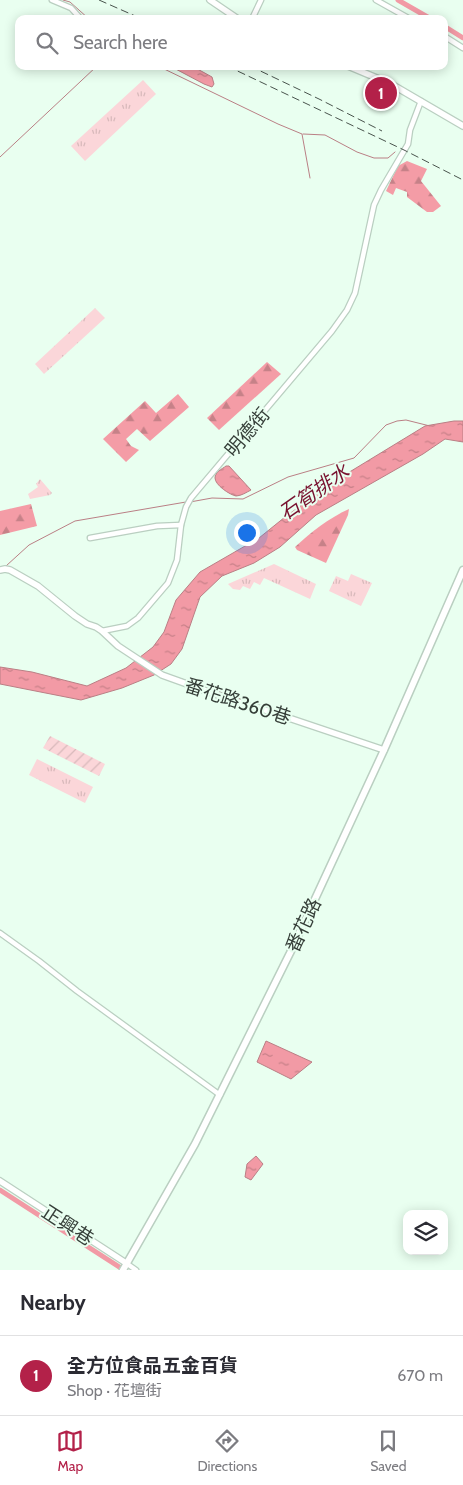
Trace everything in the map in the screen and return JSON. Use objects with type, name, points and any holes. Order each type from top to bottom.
[{"type":"main road","name":"番花路","points":[[123,1270],[195,1144],[290,953],[384,750],[463,570]]},
{"type":"street","points":[[52,0],[71,8],[78,15]]},
{"type":"street","points":[[210,0],[232,15]]},
{"type":"street","points":[[254,15],[261,0]]},
{"type":"street","points":[[376,0],[403,15]]},
{"type":"street","points":[[448,39],[463,48]]},
{"type":"street","points":[[358,70],[391,84],[463,126]]},
{"type":"street","name":"明德街","points":[[102,631],[128,626],[138,618],[168,582],[177,560],[181,526],[186,507],[191,498],[332,331],[350,304],[358,284],[374,205],[384,183],[408,144],[410,130],[421,100]]},
{"type":"street","points":[[90,538],[158,526],[181,526]]},
{"type":"street","points":[[0,570],[10,570],[38,586],[75,616],[102,631]]},
{"type":"street","name":"番花路360巷","points":[[102,631],[118,646],[162,675],[236,702],[384,750]]},
{"type":"street","points":[[0,933],[40,961],[77,992],[220,1094]]},
{"type":"street","name":"正興巷","points":[[0,1182],[136,1270]]},
{"type":"green space","points":[[143,80],[156,94],[85,161],[71,146]]},
{"type":"green space","points":[[407,161],[427,169],[421,181],[441,206],[433,212],[427,212],[407,197],[407,192],[396,188],[393,195],[386,191],[398,166]]},
{"type":"green space","points":[[95,308],[105,318],[44,374],[35,364]]},
{"type":"green space","points":[[267,362],[281,374],[219,430],[207,418]]},
{"type":"green space","points":[[178,394],[189,407],[150,441],[137,429],[126,439],[131,446],[139,450],[126,462],[103,439],[145,401],[156,413]]},
{"type":"green space","points":[[40,479],[52,493],[30,499],[28,494],[38,487],[36,484]]},
{"type":"green space","points":[[31,504],[37,526],[0,535],[0,511]]},
{"type":"green space","points":[[349,509],[326,563],[297,550],[295,547],[314,531]]},
{"type":"green space","points":[[274,564],[316,584],[310,599],[264,578],[260,585],[254,582],[250,589],[243,586],[240,590],[233,589],[228,584]]},
{"type":"green space","points":[[351,574],[372,583],[361,606],[329,591],[336,576],[348,581]]},
{"type":"green space","points":[[50,736],[105,764],[99,776],[43,748]]},
{"type":"green space","points":[[37,759],[93,787],[85,803],[29,775]]},
{"type":"water","points":[[178,70],[199,70],[212,77],[214,84],[212,87]]},
{"type":"water","points":[[463,421],[463,442],[445,439],[423,454],[316,515],[280,547],[254,563],[222,576],[200,597],[182,649],[171,664],[154,675],[122,688],[81,700],[0,684],[0,667],[32,672],[87,686],[126,668],[153,647],[164,632],[176,600],[200,572],[259,538],[338,479],[425,426]]},
{"type":"water","points":[[226,466],[229,466],[251,490],[236,496],[220,487],[215,476]]},
{"type":"water","points":[[266,1041],[312,1062],[291,1079],[257,1062]]},
{"type":"water","points":[[256,1156],[263,1164],[251,1180],[245,1177],[247,1164]]},
{"type":"waterway","points":[[63,0],[70,2],[85,15]]},
{"type":"waterway","points":[[398,0],[424,15]]},
{"type":"waterway","points":[[448,29],[463,38]]},
{"type":"waterway","points":[[0,157],[93,70]]},
{"type":"waterway","points":[[166,70],[302,134],[310,178]]},
{"type":"waterway","points":[[303,134],[325,135],[357,152],[374,158],[388,158],[395,152]]},
{"type":"waterway","name":"石筍排水","points":[[190,502],[212,498],[243,499],[288,477],[354,458],[386,425],[397,421],[406,420],[430,426]]},
{"type":"waterway","points":[[6,566],[29,545],[75,521],[186,502]]},
{"type":"waterway","points":[[167,674],[371,743]]},
{"type":"waterway","points":[[0,1190],[124,1270]]},
{"type":"railway","points":[[99,0],[133,15]]},
{"type":"railway","points":[[235,70],[463,180]]},
{"type":"railway","points":[[258,70],[382,131]]},
{"type":"place","name":"全方位食品五金百貨","points":[[381,93]]}]
